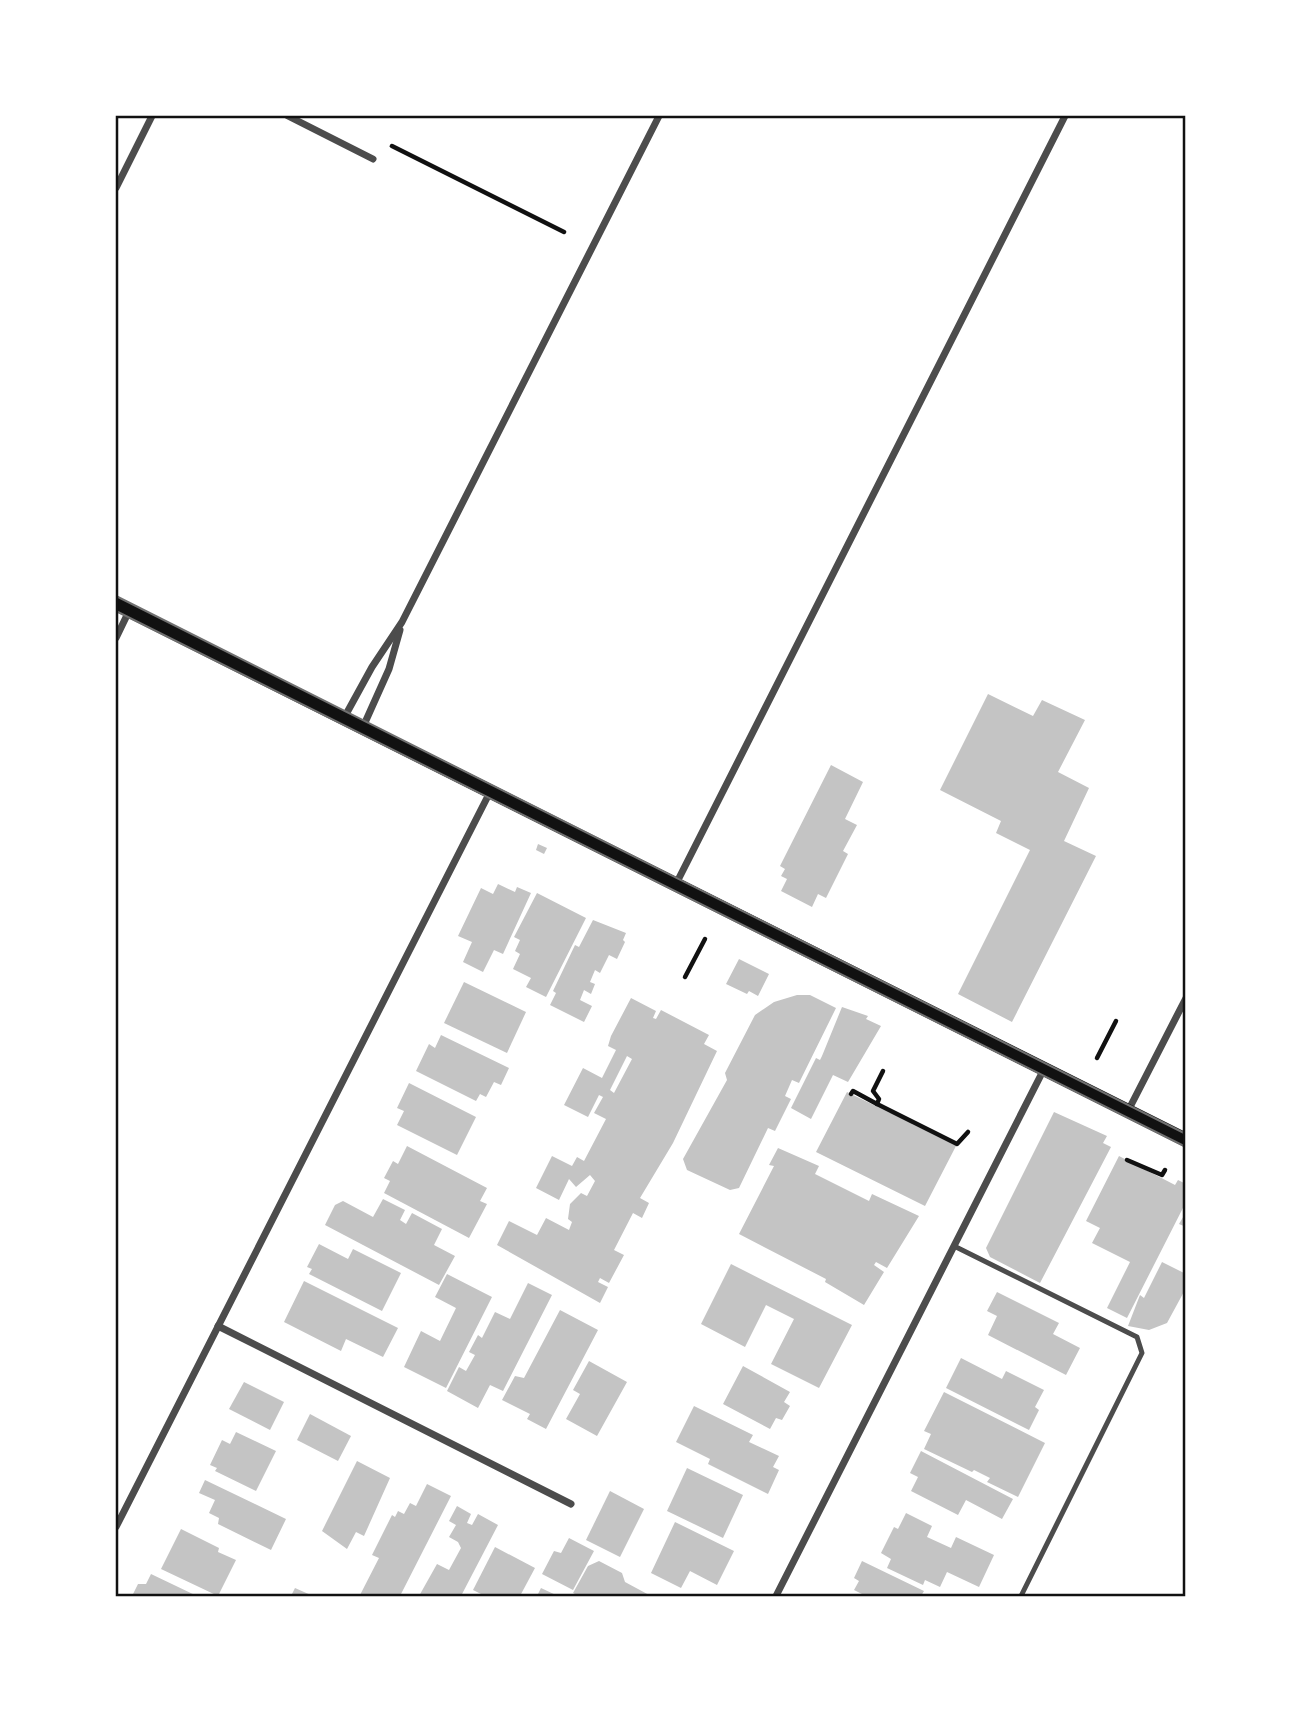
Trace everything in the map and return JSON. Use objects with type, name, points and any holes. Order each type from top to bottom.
[{"type":"main road","points":[[116,604],[1185,1140]]},
{"type":"street","points":[[116,188],[152,116]]},
{"type":"street","points":[[288,116],[373,159]]},
{"type":"street","points":[[344,718],[372,667],[402,622],[659,116]]},
{"type":"street","points":[[676,885],[1065,116]]},
{"type":"street","points":[[116,638],[129,611]]},
{"type":"street","points":[[363,727],[389,670],[402,622]]},
{"type":"street","points":[[116,1527],[490,791]]},
{"type":"street","points":[[1128,1111],[1185,998]]},
{"type":"street","points":[[776,1597],[1044,1069]]},
{"type":"street","points":[[218,1326],[572,1504]]},
{"type":"lane","points":[[954,1246],[1137,1337],[1142,1353],[1021,1597]]},
{"type":"path","points":[[392,146],[564,232]]},
{"type":"path","points":[[685,977],[705,939]]},
{"type":"path","points":[[1097,1058],[1116,1021]]},
{"type":"path","points":[[877,1104],[879,1099],[873,1091],[883,1070]]},
{"type":"path","points":[[851,1094],[852,1091],[957,1144],[968,1132]]},
{"type":"path","points":[[1127,1160],[1162,1175],[1165,1170]]},
{"type":"building","points":[[988,694],[1033,716],[1042,700],[1085,720],[1058,772],[1089,788],[1064,841],[1096,856],[1012,1022],[958,994],[1030,850],[996,833],[1001,821],[940,790]]},
{"type":"building","points":[[831,765],[863,782],[845,819],[857,825],[843,851],[848,854],[826,898],[818,894],[812,907],[781,891],[787,879],[781,876],[785,869],[780,866]]},
{"type":"building","points":[[538,844],[547,848],[544,854],[536,850]]},
{"type":"building","points":[[498,884],[515,892],[517,887],[531,893],[503,954],[494,950],[483,972],[463,962],[472,942],[458,936],[481,888],[493,894]]},
{"type":"building","points":[[537,893],[586,918],[546,997],[526,987],[531,978],[513,969],[520,954],[515,951],[520,940],[514,937]]},
{"type":"building","points":[[593,920],[626,933],[617,959],[609,955],[600,973],[595,970],[590,982],[595,984],[591,994],[584,990],[580,1000],[592,1006],[584,1022],[550,1005],[556,993],[553,991],[575,945],[579,947]]},
{"type":"building","points":[[739,959],[769,974],[758,996],[726,984]]},
{"type":"building","points":[[464,982],[526,1012],[507,1053],[444,1023]]},
{"type":"building","points":[[797,995],[810,995],[836,1008],[799,1083],[792,1080],[785,1096],[791,1099],[775,1131],[768,1128],[739,1188],[730,1190],[687,1170],[683,1159],[727,1080],[725,1073],[755,1015],[774,1002]]},
{"type":"building","points":[[631,998],[656,1011],[653,1018],[656,1019],[661,1010],[709,1035],[704,1044],[717,1051],[673,1143],[640,1198],[649,1203],[642,1218],[633,1213],[614,1250],[624,1255],[609,1283],[600,1278],[598,1282],[608,1287],[600,1303],[497,1245],[509,1221],[537,1235],[546,1218],[569,1230],[572,1222],[568,1219],[570,1204],[581,1193],[587,1196],[595,1181],[590,1175],[576,1187],[569,1179],[559,1200],[536,1188],[552,1156],[572,1166],[577,1157],[584,1161],[606,1119],[594,1113],[603,1097],[599,1095],[588,1117],[564,1105],[583,1068],[602,1078],[616,1050],[608,1046]],"holes":[[[627,1056],[632,1059],[614,1093],[610,1090]]]},
{"type":"building","points":[[842,1007],[868,1016],[866,1019],[881,1026],[848,1082],[833,1075],[811,1119],[791,1108],[816,1058],[820,1060]]},
{"type":"building","points":[[441,1035],[509,1068],[501,1085],[494,1082],[486,1097],[480,1094],[476,1101],[416,1071],[429,1044],[435,1048]]},
{"type":"building","points":[[409,1083],[476,1117],[457,1155],[397,1125],[404,1111],[397,1108]]},
{"type":"building","points":[[847,1092],[890,1113],[892,1110],[913,1121],[912,1124],[956,1146],[925,1206],[816,1152]]},
{"type":"building","points":[[1054,1112],[1107,1136],[1103,1143],[1111,1147],[1040,1283],[990,1257],[986,1248]]},
{"type":"building","points":[[407,1146],[487,1188],[480,1201],[487,1204],[469,1238],[384,1193],[390,1181],[384,1178],[393,1161],[398,1164]]},
{"type":"building","points":[[778,1148],[819,1166],[815,1174],[869,1201],[872,1194],[919,1216],[887,1268],[876,1262],[874,1265],[884,1272],[864,1305],[825,1282],[826,1279],[739,1234],[774,1166],[769,1165]]},
{"type":"building","points":[[1119,1156],[1175,1185],[1178,1180],[1186,1184],[1186,1202],[1127,1318],[1107,1308],[1130,1262],[1092,1243],[1100,1228],[1086,1221]]},
{"type":"building","points":[[383,1199],[405,1210],[400,1220],[406,1224],[412,1213],[442,1229],[434,1245],[455,1256],[439,1285],[325,1225],[335,1205],[343,1201],[373,1217]]},
{"type":"building","points":[[1186,1212],[1186,1227],[1179,1224]]},
{"type":"building","points":[[319,1244],[348,1259],[353,1249],[401,1273],[382,1311],[309,1274],[312,1269],[307,1267]]},
{"type":"building","points":[[1162,1262],[1186,1274],[1186,1288],[1167,1323],[1149,1330],[1128,1326],[1140,1295],[1144,1298]]},
{"type":"building","points":[[731,1264],[852,1325],[819,1388],[771,1364],[794,1319],[766,1305],[745,1347],[701,1324]]},
{"type":"building","points":[[447,1274],[492,1297],[446,1388],[404,1367],[421,1331],[440,1341],[456,1308],[435,1297]]},
{"type":"building","points":[[304,1281],[398,1328],[383,1357],[346,1339],[341,1351],[284,1322]]},
{"type":"building","points":[[528,1283],[552,1295],[503,1391],[490,1385],[478,1408],[447,1391],[459,1367],[466,1371],[475,1355],[469,1352],[478,1335],[482,1338],[495,1312],[510,1319]]},
{"type":"building","points":[[997,1292],[1059,1323],[1053,1334],[1080,1348],[1066,1375],[988,1335],[997,1316],[987,1311]]},
{"type":"building","points":[[560,1310],[598,1330],[546,1429],[527,1419],[530,1414],[502,1400],[515,1376],[524,1378]]},
{"type":"building","points":[[961,1358],[1002,1379],[1006,1371],[1044,1390],[1035,1407],[1039,1410],[1029,1430],[946,1388]]},
{"type":"building","points":[[589,1361],[627,1382],[597,1436],[566,1419],[580,1394],[573,1390]]},
{"type":"building","points":[[743,1366],[790,1392],[784,1402],[790,1406],[782,1420],[776,1418],[770,1429],[723,1404]]},
{"type":"building","points":[[244,1382],[284,1402],[270,1430],[229,1409]]},
{"type":"building","points":[[944,1392],[1045,1443],[1018,1497],[987,1482],[990,1478],[924,1449],[931,1434],[924,1431]]},
{"type":"building","points":[[694,1406],[753,1435],[749,1442],[779,1456],[773,1467],[779,1470],[768,1494],[708,1464],[710,1459],[676,1442]]},
{"type":"building","points":[[310,1414],[351,1436],[338,1461],[297,1440]]},
{"type":"building","points":[[236,1432],[276,1451],[256,1491],[215,1471],[217,1468],[210,1465],[222,1440],[230,1444]]},
{"type":"building","points":[[921,1451],[1013,1499],[1002,1519],[966,1500],[958,1515],[911,1491],[918,1477],[910,1473]]},
{"type":"building","points":[[357,1461],[390,1478],[364,1536],[356,1532],[347,1549],[322,1531]]},
{"type":"building","points":[[687,1468],[743,1495],[723,1538],[667,1511]]},
{"type":"building","points":[[205,1480],[286,1519],[271,1550],[218,1524],[219,1518],[209,1513],[215,1500],[199,1493]]},
{"type":"building","points":[[427,1484],[451,1496],[400,1596],[360,1595],[379,1558],[372,1555],[392,1515],[395,1517],[398,1511],[404,1514],[410,1503],[416,1506]]},
{"type":"building","points":[[610,1491],[644,1509],[620,1557],[586,1540]]},
{"type":"building","points":[[457,1506],[471,1514],[467,1523],[472,1525],[478,1514],[498,1525],[461,1596],[419,1596],[437,1564],[449,1570],[461,1548],[458,1542],[449,1537],[456,1525],[449,1521]]},
{"type":"building","points":[[906,1513],[932,1526],[927,1537],[951,1548],[956,1537],[994,1555],[979,1587],[947,1572],[940,1587],[925,1580],[923,1585],[887,1568],[891,1559],[881,1553],[894,1527],[898,1529]]},
{"type":"building","points":[[675,1522],[734,1551],[717,1585],[690,1571],[681,1588],[651,1573]]},
{"type":"building","points":[[181,1529],[219,1548],[218,1552],[236,1560],[218,1596],[161,1569]]},
{"type":"building","points":[[569,1538],[594,1551],[573,1590],[542,1574],[554,1551],[561,1553]]},
{"type":"building","points":[[495,1547],[535,1568],[520,1596],[485,1596],[473,1590]]},
{"type":"building","points":[[599,1561],[622,1573],[625,1582],[651,1596],[579,1596],[573,1593],[588,1566]]},
{"type":"building","points":[[862,1561],[924,1591],[921,1596],[861,1596],[862,1594],[854,1590],[859,1581],[854,1578]]},
{"type":"building","points":[[151,1574],[197,1596],[132,1596],[138,1584],[146,1584]]},
{"type":"building","points":[[295,1588],[313,1596],[291,1596]]},
{"type":"building","points":[[541,1588],[558,1596],[537,1596]]},
{"type":"tram line","points":[[116,596],[1186,1134]]},
{"type":"tram line","points":[[116,611],[1186,1147]]}]
